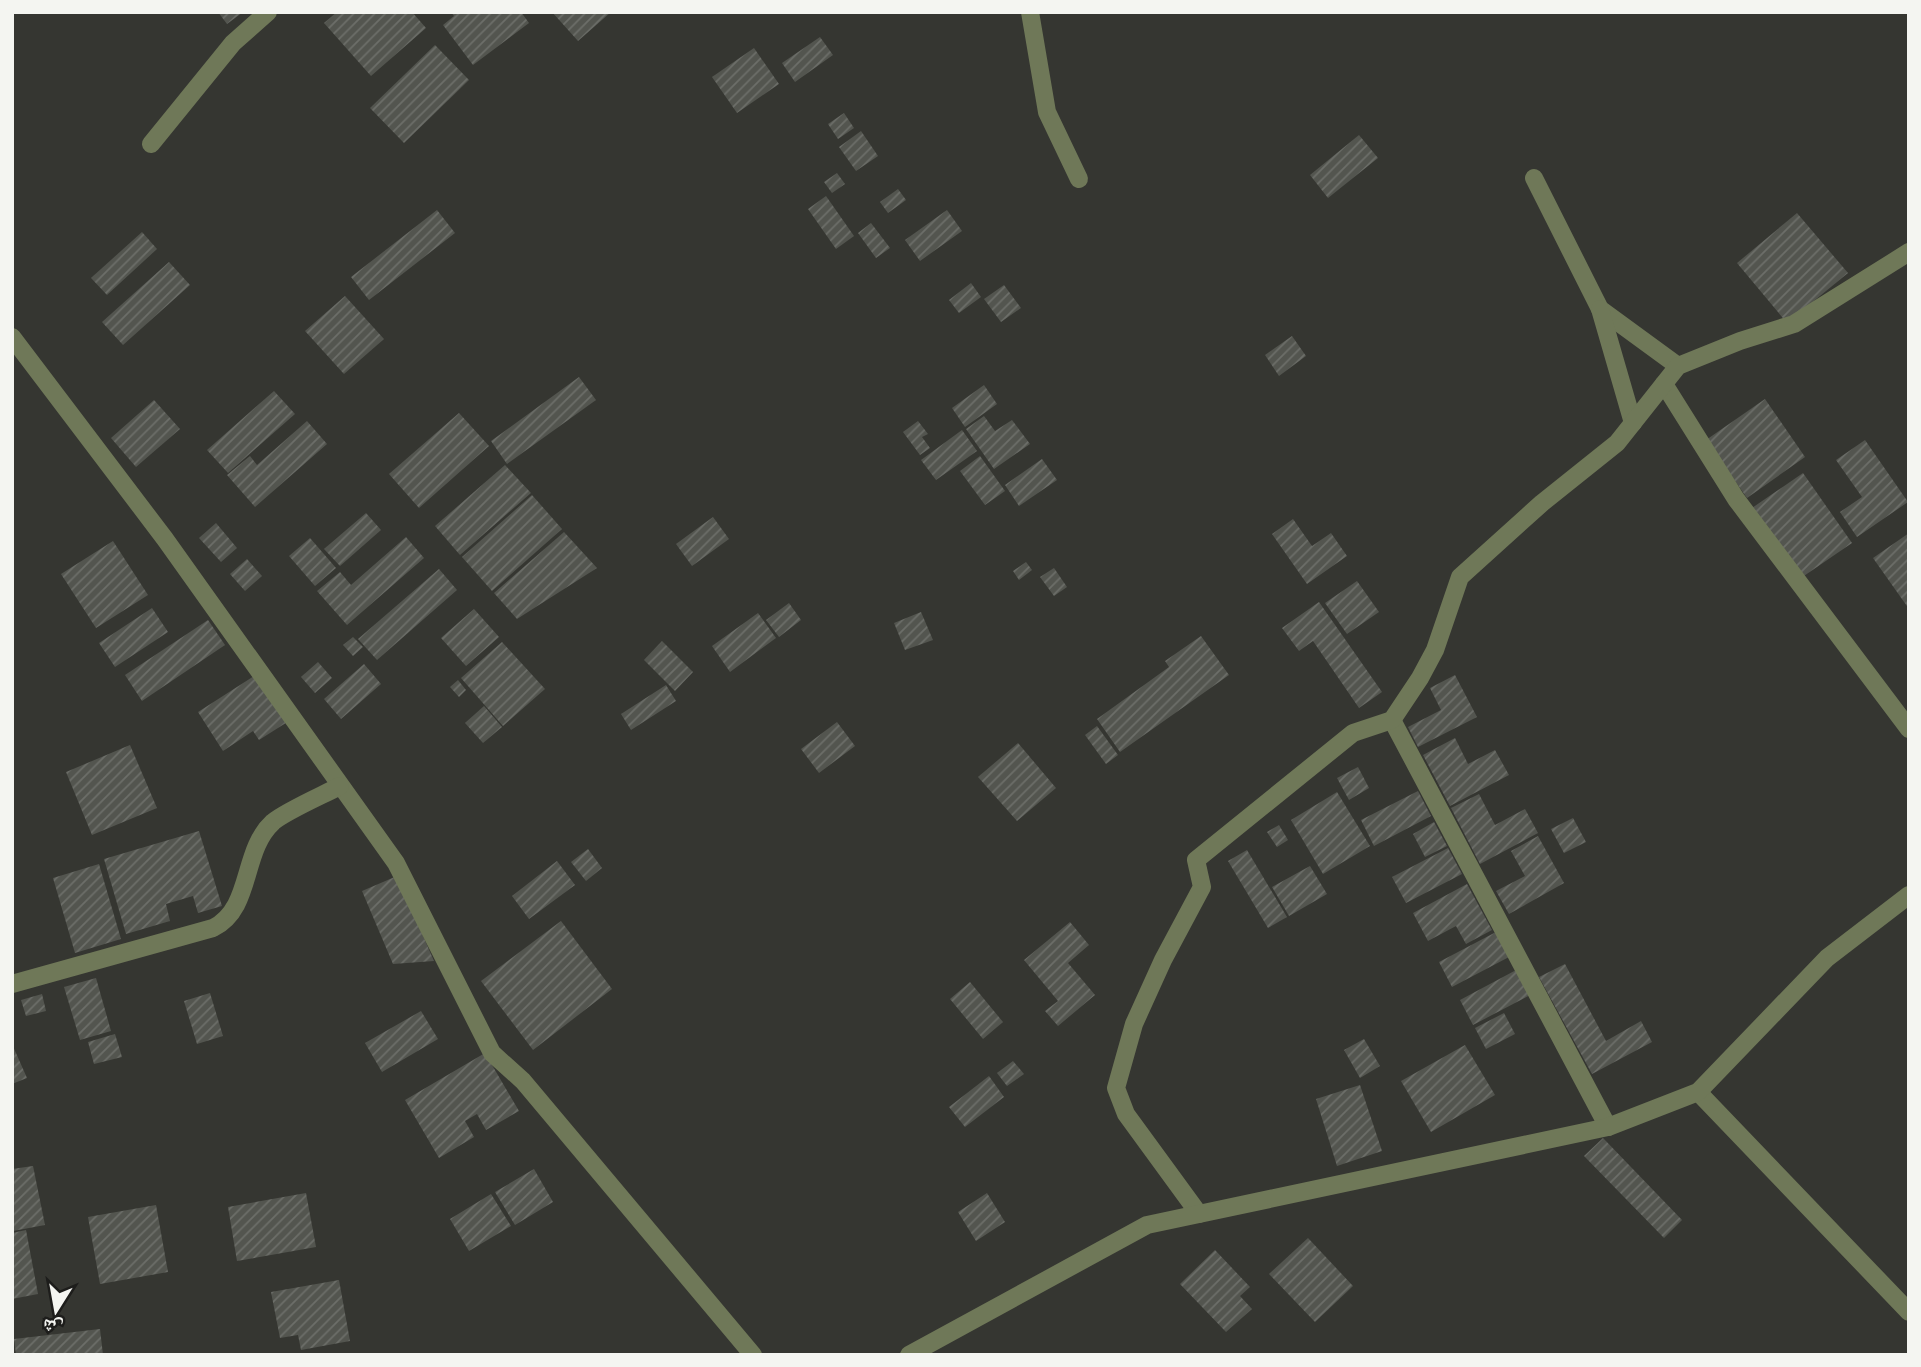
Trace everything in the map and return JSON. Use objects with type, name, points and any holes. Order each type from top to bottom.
[{"type":"street","points":[[151,144],[233,43],[268,12]]},
{"type":"street","points":[[1030,12],[1047,112],[1079,179]]},
{"type":"street","points":[[1534,178],[1600,309],[1633,423]]},
{"type":"street","points":[[1199,1214],[1126,1114],[1116,1088],[1134,1024],[1163,960],[1202,887],[1196,860],[1353,733],[1392,720],[1435,650],[1460,577],[1542,503],[1617,443],[1678,366],[1740,341],[1794,324],[1909,251]]},
{"type":"street","points":[[1600,309],[1678,366]]},
{"type":"street","points":[[12,337],[165,540],[396,863],[492,1052],[523,1081],[753,1355]]},
{"type":"street","points":[[1664,384],[1735,499],[1909,729]]},
{"type":"street","points":[[1392,720],[1608,1127]]},
{"type":"street","points":[[12,984],[213,928],[224,922],[239,901],[261,839],[274,821],[340,786]]},
{"type":"street","points":[[909,1355],[1147,1225],[1608,1127],[1698,1092],[1826,958],[1909,895]]},
{"type":"street","points":[[1698,1092],[1909,1312]]},
{"type":"building","points":[[218,12],[243,12],[227,24]]},
{"type":"building","points":[[337,12],[412,12],[426,28],[371,76],[324,23]]},
{"type":"building","points":[[451,12],[521,12],[529,23],[473,65],[443,25],[454,16]]},
{"type":"building","points":[[552,12],[611,12],[578,41]]},
{"type":"building","points":[[820,37],[833,55],[795,82],[782,63]]},
{"type":"building","points":[[435,45],[469,80],[404,143],[370,108]]},
{"type":"building","points":[[754,48],[779,84],[737,113],[712,77]]},
{"type":"building","points":[[844,113],[854,128],[838,139],[828,124]]},
{"type":"building","points":[[861,131],[878,156],[856,171],[839,147]]},
{"type":"building","points":[[1359,135],[1378,158],[1328,198],[1310,175]]},
{"type":"building","points":[[837,173],[845,184],[832,193],[824,182]]},
{"type":"building","points":[[898,189],[906,200],[888,213],[880,202]]},
{"type":"building","points":[[826,196],[854,236],[836,249],[808,209]]},
{"type":"building","points":[[437,210],[455,233],[369,300],[351,277]]},
{"type":"building","points":[[947,210],[962,231],[920,261],[905,240]]},
{"type":"building","points":[[1797,213],[1848,273],[1787,323],[1737,263]]},
{"type":"building","points":[[871,223],[890,248],[876,258],[858,233]]},
{"type":"building","points":[[142,232],[157,249],[107,295],[91,278]]},
{"type":"building","points":[[169,262],[190,285],[123,345],[102,322]]},
{"type":"building","points":[[971,283],[981,297],[959,313],[949,300]]},
{"type":"building","points":[[1004,285],[1021,308],[1001,322],[984,299]]},
{"type":"building","points":[[345,296],[384,339],[344,374],[305,331]]},
{"type":"building","points":[[1292,336],[1306,356],[1279,376],[1265,355]]},
{"type":"building","points":[[579,377],[596,400],[507,464],[491,441]]},
{"type":"building","points":[[984,385],[997,404],[965,427],[952,408]]},
{"type":"building","points":[[274,391],[295,414],[228,473],[207,450]]},
{"type":"building","points":[[1765,399],[1805,457],[1747,498],[1706,440]]},
{"type":"building","points":[[154,400],[180,429],[136,467],[111,438]]},
{"type":"building","points":[[459,413],[489,446],[419,508],[389,474]]},
{"type":"building","points":[[984,416],[995,431],[1012,420],[1030,444],[994,469],[966,429]]},
{"type":"building","points":[[307,421],[327,444],[255,507],[227,475],[250,456],[257,465]]},
{"type":"building","points":[[918,421],[928,434],[922,437],[930,448],[920,455],[903,432]]},
{"type":"building","points":[[962,430],[977,451],[936,480],[921,460]]},
{"type":"building","points":[[1865,440],[1908,502],[1857,537],[1840,512],[1862,497],[1836,460]]},
{"type":"building","points":[[980,456],[1005,491],[985,505],[960,471]]},
{"type":"building","points":[[1042,459],[1057,480],[1019,506],[1005,485]]},
{"type":"building","points":[[505,465],[531,493],[460,555],[435,526]]},
{"type":"building","points":[[1803,473],[1852,543],[1798,580],[1749,510]]},
{"type":"building","points":[[532,495],[562,529],[492,591],[462,557]]},
{"type":"building","points":[[366,513],[381,530],[340,566],[324,549]]},
{"type":"building","points":[[713,517],[729,539],[692,566],[676,544]]},
{"type":"building","points":[[1293,519],[1312,546],[1331,533],[1347,556],[1307,584],[1272,534]]},
{"type":"building","points":[[216,523],[237,548],[221,562],[199,538]]},
{"type":"building","points":[[564,532],[597,568],[517,619],[494,593]]},
{"type":"building","points":[[1909,533],[1909,609],[1873,558]]},
{"type":"building","points":[[406,537],[424,558],[347,625],[317,591],[340,572],[351,585]]},
{"type":"building","points":[[310,538],[336,568],[315,586],[289,556]]},
{"type":"building","points":[[113,541],[148,595],[96,628],[61,574]]},
{"type":"building","points":[[247,559],[262,576],[245,591],[230,574]]},
{"type":"building","points":[[1026,562],[1032,570],[1019,580],[1013,571]]},
{"type":"building","points":[[1054,568],[1067,587],[1054,596],[1040,577]]},
{"type":"building","points":[[439,569],[457,590],[377,660],[358,639]]},
{"type":"building","points":[[1357,581],[1379,612],[1347,634],[1325,603]]},
{"type":"building","points":[[1319,602],[1382,692],[1359,708],[1313,641],[1299,651],[1282,628]]},
{"type":"building","points":[[789,603],[801,620],[779,637],[766,620]]},
{"type":"building","points":[[152,608],[168,632],[115,667],[99,643]]},
{"type":"building","points":[[474,609],[499,637],[466,666],[441,638]]},
{"type":"building","points":[[921,612],[933,640],[905,650],[894,623]]},
{"type":"building","points":[[758,613],[776,638],[730,672],[712,646]]},
{"type":"building","points":[[208,620],[225,645],[142,701],[125,675]]},
{"type":"building","points":[[1201,636],[1229,675],[1120,752],[1097,719],[1169,667],[1165,661]]},
{"type":"building","points":[[353,637],[363,647],[353,656],[343,645]]},
{"type":"building","points":[[662,641],[693,672],[675,691],[644,660]]},
{"type":"building","points":[[502,642],[545,689],[503,726],[461,678]]},
{"type":"building","points":[[318,662],[332,678],[315,693],[301,677]]},
{"type":"building","points":[[364,664],[381,684],[341,719],[324,699]]},
{"type":"building","points":[[257,674],[289,721],[259,740],[253,731],[223,751],[198,712]]},
{"type":"building","points":[[1455,675],[1477,717],[1418,747],[1408,727],[1441,710],[1430,688]]},
{"type":"building","points":[[458,680],[466,690],[459,697],[450,687]]},
{"type":"building","points":[[666,685],[676,701],[631,730],[621,714]]},
{"type":"building","points":[[484,706],[502,727],[483,743],[465,723]]},
{"type":"building","points":[[837,722],[855,746],[819,773],[801,749]]},
{"type":"building","points":[[1097,726],[1118,755],[1106,764],[1085,735]]},
{"type":"building","points":[[1455,738],[1468,764],[1495,750],[1509,775],[1450,806],[1423,755]]},
{"type":"building","points":[[1018,743],[1056,788],[1017,821],[978,777]]},
{"type":"building","points":[[130,745],[157,808],[92,835],[66,772]]},
{"type":"building","points":[[1358,767],[1369,788],[1349,800],[1337,778]]},
{"type":"building","points":[[1418,791],[1431,816],[1374,846],[1361,820]]},
{"type":"building","points":[[1337,792],[1370,846],[1323,874],[1291,820]]},
{"type":"building","points":[[1479,794],[1495,825],[1525,809],[1538,833],[1480,864],[1451,808]]},
{"type":"building","points":[[1573,818],[1586,842],[1564,853],[1551,829]]},
{"type":"building","points":[[1434,822],[1447,846],[1425,857],[1413,834]]},
{"type":"building","points":[[1279,825],[1288,840],[1277,847],[1267,832]]},
{"type":"building","points":[[199,831],[222,906],[198,913],[193,896],[166,904],[170,921],[126,934],[104,859]]},
{"type":"building","points":[[1538,836],[1564,883],[1509,914],[1496,891],[1525,876],[1511,851]]},
{"type":"building","points":[[1448,848],[1462,874],[1406,903],[1392,877]]},
{"type":"building","points":[[588,849],[602,868],[586,881],[571,862]]},
{"type":"building","points":[[1247,850],[1287,917],[1268,928],[1228,861]]},
{"type":"building","points":[[557,861],[575,885],[529,919],[512,896]]},
{"type":"building","points":[[99,864],[121,939],[75,953],[53,878]]},
{"type":"building","points":[[1310,866],[1327,894],[1289,916],[1272,887]]},
{"type":"building","points":[[397,876],[434,961],[393,964],[362,891]]},
{"type":"building","points":[[1467,884],[1492,930],[1466,944],[1456,926],[1428,941],[1413,913]]},
{"type":"building","points":[[561,921],[612,989],[533,1050],[481,981]]},
{"type":"building","points":[[1070,922],[1089,945],[1068,963],[1095,995],[1058,1026],[1045,1011],[1058,1001],[1024,960]]},
{"type":"building","points":[[1496,932],[1509,957],[1452,987],[1439,962]]},
{"type":"building","points":[[1565,964],[1606,1041],[1641,1021],[1652,1042],[1592,1074],[1539,977]]},
{"type":"building","points":[[1518,969],[1532,994],[1473,1025],[1460,1000]]},
{"type":"building","points":[[96,978],[111,1031],[80,1040],[64,987]]},
{"type":"building","points":[[970,982],[1003,1022],[983,1039],[950,999]]},
{"type":"building","points":[[210,993],[223,1036],[197,1044],[184,1001]]},
{"type":"building","points":[[42,994],[46,1011],[26,1016],[21,1000]]},
{"type":"building","points":[[421,1011],[438,1039],[382,1072],[365,1043]]},
{"type":"building","points":[[1504,1013],[1515,1034],[1486,1049],[1475,1028]]},
{"type":"building","points":[[115,1034],[122,1057],[94,1064],[88,1042]]},
{"type":"building","points":[[1364,1039],[1380,1066],[1360,1078],[1344,1050]]},
{"type":"building","points":[[12,1044],[27,1078],[12,1084]]},
{"type":"building","points":[[1465,1045],[1495,1095],[1431,1132],[1401,1081]]},
{"type":"building","points":[[485,1053],[519,1111],[486,1130],[477,1114],[465,1121],[474,1137],[439,1158],[405,1100]]},
{"type":"building","points":[[1013,1061],[1024,1074],[1007,1086],[997,1073]]},
{"type":"building","points":[[989,1076],[1004,1097],[965,1127],[949,1107]]},
{"type":"building","points":[[1360,1085],[1382,1151],[1337,1166],[1316,1099]]},
{"type":"building","points":[[1603,1138],[1682,1220],[1664,1238],[1584,1156]]},
{"type":"building","points":[[33,1166],[45,1225],[13,1231],[12,1169]]},
{"type":"building","points":[[534,1169],[553,1202],[515,1225],[495,1192]]},
{"type":"building","points":[[306,1193],[316,1247],[237,1261],[228,1207]]},
{"type":"building","points":[[987,1193],[1005,1222],[976,1241],[958,1212]]},
{"type":"building","points":[[491,1194],[511,1226],[469,1251],[450,1219]]},
{"type":"building","points":[[156,1205],[168,1272],[100,1284],[88,1217]]},
{"type":"building","points":[[26,1230],[38,1294],[12,1299],[12,1233]]},
{"type":"building","points":[[1308,1238],[1353,1286],[1315,1322],[1269,1274]]},
{"type":"building","points":[[1215,1250],[1250,1287],[1240,1296],[1252,1309],[1226,1332],[1180,1284]]},
{"type":"building","points":[[339,1280],[350,1341],[301,1350],[298,1335],[280,1338],[271,1292]]},
{"type":"building","points":[[100,1329],[103,1355],[16,1355],[14,1339]]}]
